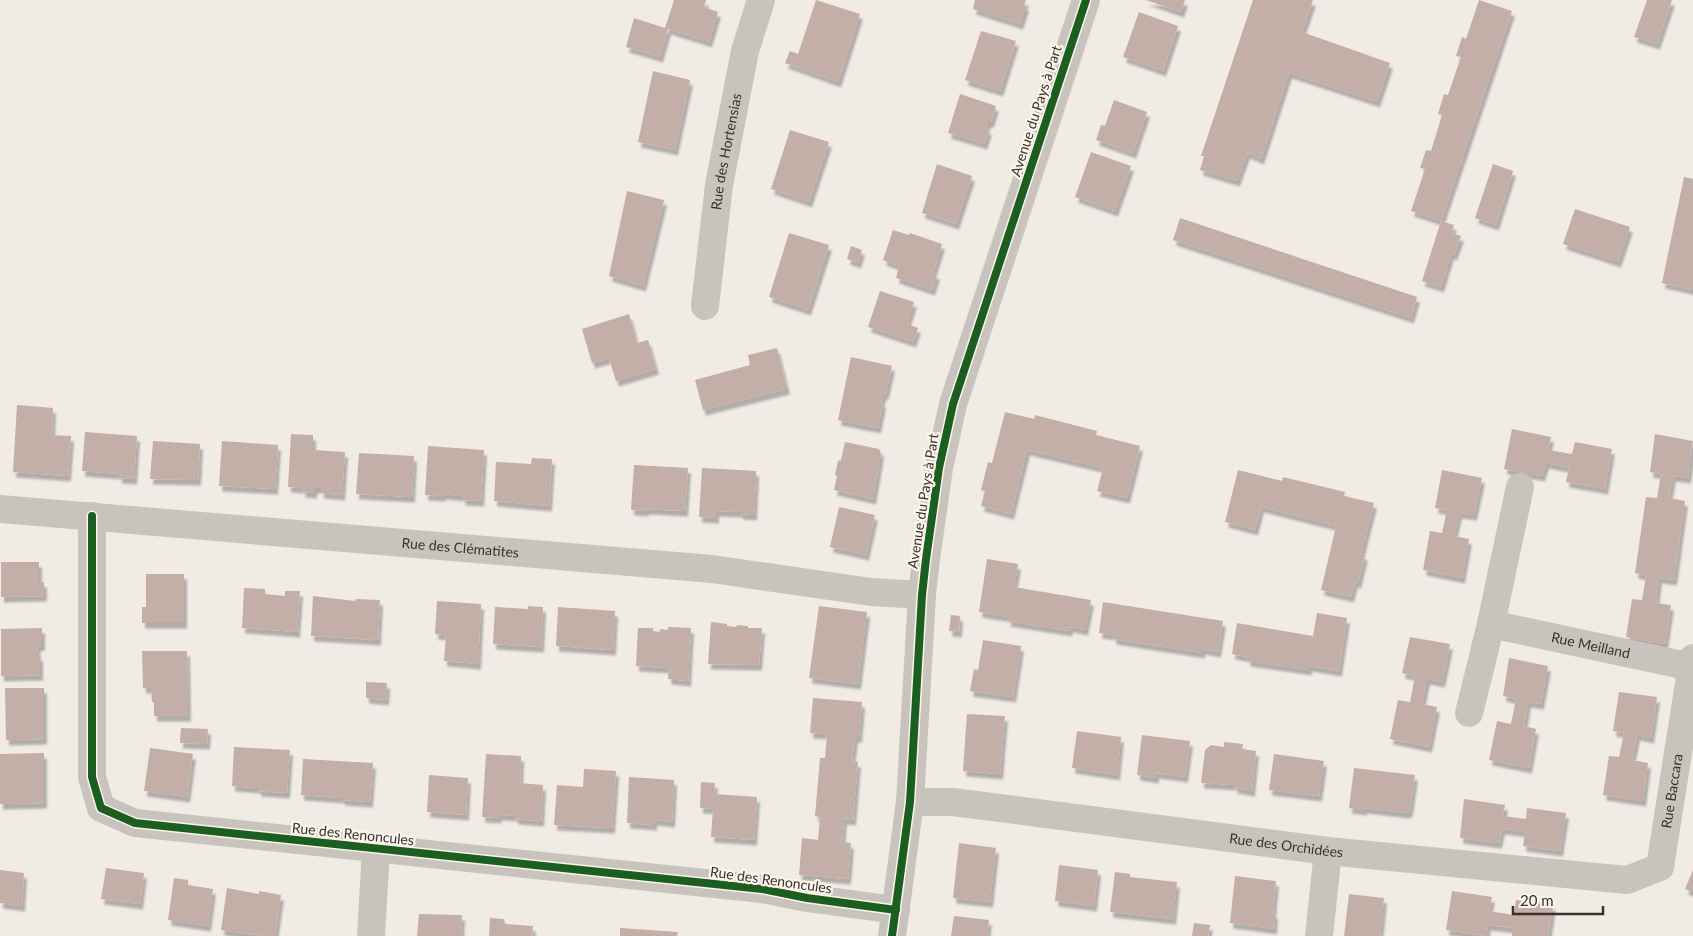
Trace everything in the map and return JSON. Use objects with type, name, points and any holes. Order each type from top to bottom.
[{"type":"street","name":"Rue des Hortensias","points":[[706,306],[718,185],[745,51],[761,0]]},
{"type":"street","name":"Avenue du Pays à Part","points":[[892,936],[910,802],[922,595],[939,468],[954,404],[1086,0]]},
{"type":"street","points":[[1469,713],[1491,624],[1520,487]]},
{"type":"street","name":"Rue des Clématites","points":[[0,509],[712,569],[871,592],[922,595]]},
{"type":"street","name":"Rue des Renoncules","points":[[92,516],[92,777],[102,808],[135,824],[762,889],[807,898],[896,910]]},
{"type":"street","name":"Rue Meilland","points":[[1491,624],[1692,662]]},
{"type":"street","name":"Rue Baccara","points":[[1660,867],[1692,662]]},
{"type":"street","name":"Rue des Orchidées","points":[[910,802],[953,802],[1328,851],[1627,880],[1660,867]]},
{"type":"street","points":[[371,936],[376,849]]},
{"type":"street","points":[[1319,936],[1328,851]]},
{"type":"building","points":[[674,0],[706,0],[704,7],[718,12],[709,42],[668,29],[660,57],[626,47],[634,18],[665,28]]},
{"type":"building","points":[[816,0],[860,14],[838,82],[785,63],[790,51],[798,54]]},
{"type":"building","points":[[975,0],[1026,0],[1024,5],[1026,6],[1020,24],[973,9]]},
{"type":"building","points":[[1146,0],[1185,0],[1181,12]]},
{"type":"building","points":[[1253,0],[1313,0],[1302,32],[1390,63],[1377,102],[1289,73],[1261,159],[1247,153],[1237,181],[1200,170],[1204,156],[1201,156]]},
{"type":"building","points":[[1479,0],[1512,11],[1441,221],[1411,211],[1425,169],[1420,168],[1426,150],[1431,151],[1442,115],[1438,114],[1444,94],[1448,95],[1461,57],[1456,56],[1462,37],[1466,39]]},
{"type":"building","points":[[1647,0],[1672,0],[1657,44],[1634,37]]},
{"type":"building","points":[[1139,12],[1178,26],[1163,71],[1123,57]]},
{"type":"building","points":[[981,31],[1016,41],[1000,91],[965,80]]},
{"type":"building","points":[[653,71],[690,80],[675,150],[638,142]]},
{"type":"building","points":[[960,94],[996,106],[991,122],[988,122],[986,129],[989,130],[984,144],[948,133]]},
{"type":"building","points":[[1114,100],[1147,112],[1133,153],[1096,140],[1101,125],[1105,126]]},
{"type":"building","points":[[790,130],[829,142],[809,202],[771,189]]},
{"type":"building","points":[[1091,152],[1131,166],[1115,211],[1075,197]]},
{"type":"building","points":[[937,164],[972,176],[956,224],[922,213]]},
{"type":"building","points":[[1493,164],[1513,171],[1496,225],[1475,218]]},
{"type":"building","points":[[1684,177],[1693,179],[1693,290],[1662,283]]},
{"type":"building","points":[[627,191],[664,200],[643,286],[609,276]]},
{"type":"building","points":[[1575,209],[1630,227],[1618,262],[1563,244]]},
{"type":"building","points":[[1180,218],[1417,297],[1411,318],[1173,240]]},
{"type":"building","points":[[1441,221],[1454,225],[1451,233],[1461,236],[1454,255],[1451,254],[1441,287],[1422,281]]},
{"type":"building","points":[[893,230],[909,235],[910,233],[942,244],[933,273],[937,274],[932,290],[896,278],[899,266],[883,260]]},
{"type":"building","points":[[789,233],[829,245],[808,310],[769,297]]},
{"type":"building","points":[[851,246],[862,250],[858,263],[847,259]]},
{"type":"building","points":[[880,291],[914,302],[907,324],[918,328],[913,342],[868,327]]},
{"type":"building","points":[[629,314],[637,343],[648,340],[656,369],[616,381],[609,358],[592,363],[582,329]]},
{"type":"building","points":[[777,348],[787,389],[703,410],[695,380],[750,365],[748,355]]},
{"type":"building","points":[[851,357],[892,366],[886,393],[883,395],[881,402],[883,403],[878,428],[838,420]]},
{"type":"building","points":[[17,405],[53,408],[52,435],[71,436],[68,476],[13,472]]},
{"type":"building","points":[[1005,412],[1034,419],[1035,415],[1097,431],[1096,435],[1140,446],[1127,498],[1097,491],[1103,468],[1027,450],[1011,514],[981,506],[985,491],[981,490],[988,462],[992,463]]},
{"type":"building","points":[[1512,429],[1551,437],[1548,450],[1572,454],[1575,442],[1612,449],[1605,489],[1566,482],[1569,468],[1546,463],[1542,476],[1504,469]]},
{"type":"building","points":[[85,432],[137,436],[134,479],[119,478],[119,474],[82,471]]},
{"type":"building","points":[[291,434],[313,435],[313,450],[345,452],[342,495],[321,493],[321,488],[314,488],[314,493],[302,492],[303,488],[288,487]]},
{"type":"building","points":[[1655,434],[1693,441],[1688,478],[1673,476],[1669,498],[1685,501],[1674,580],[1659,578],[1656,603],[1671,605],[1665,644],[1626,637],[1632,599],[1642,600],[1646,576],[1635,573],[1646,497],[1657,498],[1661,474],[1650,472]]},
{"type":"building","points":[[153,441],[200,444],[198,480],[150,479]]},
{"type":"building","points":[[222,441],[278,445],[275,489],[219,486]]},
{"type":"building","points":[[845,442],[879,449],[881,453],[873,499],[834,490],[838,461],[841,460]]},
{"type":"building","points":[[428,446],[484,450],[481,501],[462,500],[463,496],[425,495]]},
{"type":"building","points":[[359,453],[414,456],[412,497],[356,494]]},
{"type":"building","points":[[532,458],[552,459],[549,506],[494,501],[496,462],[531,464]]},
{"type":"building","points":[[634,465],[688,468],[685,511],[631,510]]},
{"type":"building","points":[[702,468],[756,471],[754,515],[740,514],[740,512],[716,511],[716,518],[699,517]]},
{"type":"building","points":[[1238,470],[1282,481],[1283,477],[1345,492],[1344,496],[1374,503],[1361,554],[1365,555],[1358,583],[1355,582],[1351,597],[1321,590],[1336,526],[1261,507],[1255,530],[1225,522]]},
{"type":"building","points":[[1442,470],[1482,478],[1474,515],[1459,513],[1454,536],[1469,539],[1462,578],[1423,570],[1430,531],[1442,533],[1447,510],[1435,508]]},
{"type":"building","points":[[839,507],[875,515],[866,555],[830,547]]},
{"type":"building","points":[[987,559],[1018,564],[1014,587],[1091,600],[1085,630],[1070,627],[1069,631],[1007,621],[1009,617],[979,612]]},
{"type":"building","points":[[1,562],[39,562],[39,582],[44,582],[44,596],[1,597]]},
{"type":"building","points":[[146,574],[184,574],[184,623],[142,623],[142,607],[146,607]]},
{"type":"building","points":[[244,588],[265,589],[265,594],[285,596],[285,591],[300,591],[297,632],[242,628]]},
{"type":"building","points":[[313,596],[355,601],[356,599],[380,600],[378,640],[311,636]]},
{"type":"building","points":[[437,601],[481,604],[478,664],[444,661],[446,635],[435,634]]},
{"type":"building","points":[[1103,602],[1223,621],[1218,652],[1202,649],[1202,653],[1113,639],[1114,635],[1099,633]]},
{"type":"building","points":[[528,606],[543,607],[541,647],[493,644],[495,607],[528,609]]},
{"type":"building","points":[[819,606],[867,612],[858,684],[809,678]]},
{"type":"building","points":[[558,607],[615,611],[613,650],[556,646]]},
{"type":"building","points":[[1317,613],[1347,618],[1339,671],[1309,666],[1309,670],[1247,661],[1248,657],[1232,654],[1237,623],[1313,636]]},
{"type":"building","points":[[951,615],[960,616],[959,632],[949,631]]},
{"type":"building","points":[[711,622],[727,624],[727,626],[736,627],[737,625],[748,626],[748,628],[762,628],[759,665],[708,664]]},
{"type":"building","points":[[668,627],[691,628],[688,681],[668,679],[669,668],[636,666],[638,628],[653,628],[653,631],[660,632],[660,629],[668,630]]},
{"type":"building","points":[[42,628],[42,645],[37,646],[38,656],[40,656],[40,675],[1,676],[1,629]]},
{"type":"building","points":[[1410,637],[1450,644],[1442,682],[1427,679],[1422,704],[1437,707],[1429,747],[1390,739],[1398,700],[1410,702],[1415,676],[1402,673]]},
{"type":"building","points":[[983,640],[1021,646],[1013,697],[970,691],[974,669],[978,670]]},
{"type":"building","points":[[142,651],[187,651],[188,716],[154,716],[151,688],[143,688]]},
{"type":"building","points":[[1509,658],[1548,666],[1541,704],[1528,702],[1524,726],[1536,729],[1529,768],[1489,760],[1497,721],[1511,724],[1516,699],[1503,696]]},
{"type":"building","points":[[366,682],[387,683],[386,700],[366,698]]},
{"type":"building","points":[[5,688],[44,688],[44,739],[6,740]]},
{"type":"building","points":[[1619,692],[1657,697],[1651,738],[1637,735],[1632,760],[1648,763],[1643,801],[1603,795],[1609,756],[1619,757],[1624,733],[1613,731]]},
{"type":"building","points":[[813,698],[862,702],[859,737],[855,737],[852,761],[858,762],[853,820],[844,819],[842,842],[851,843],[848,879],[799,875],[802,838],[818,840],[820,817],[815,816],[820,758],[825,758],[827,734],[810,733]]},
{"type":"building","points":[[967,714],[1005,716],[1000,774],[963,771]]},
{"type":"building","points":[[181,728],[208,729],[207,744],[180,743]]},
{"type":"building","points":[[1077,731],[1121,737],[1117,775],[1072,768]]},
{"type":"building","points":[[1142,735],[1190,741],[1185,777],[1156,773],[1156,778],[1137,775]]},
{"type":"building","points":[[1224,742],[1243,744],[1242,749],[1256,751],[1252,791],[1234,788],[1235,785],[1201,783],[1205,750],[1211,745],[1224,747]]},
{"type":"building","points":[[234,747],[290,750],[287,793],[258,791],[258,788],[232,786]]},
{"type":"building","points":[[150,748],[193,754],[187,797],[144,791]]},
{"type":"building","points":[[44,753],[44,803],[0,804],[0,754]]},
{"type":"building","points":[[486,754],[521,756],[520,783],[543,785],[541,821],[515,819],[515,816],[482,817]]},
{"type":"building","points":[[1274,754],[1324,761],[1319,796],[1269,790]]},
{"type":"building","points":[[303,759],[373,763],[370,802],[301,795]]},
{"type":"building","points":[[1354,768],[1415,775],[1410,810],[1407,813],[1349,808]]},
{"type":"building","points":[[584,769],[616,771],[612,828],[554,825],[557,785],[583,787]]},
{"type":"building","points":[[429,775],[468,778],[466,815],[427,812]]},
{"type":"building","points":[[629,777],[674,780],[672,822],[654,820],[654,825],[627,823]]},
{"type":"building","points":[[701,782],[715,783],[714,794],[757,797],[754,840],[711,837],[713,809],[700,808]]},
{"type":"building","points":[[1464,799],[1505,805],[1503,816],[1526,819],[1527,808],[1566,813],[1560,851],[1523,846],[1525,832],[1502,829],[1499,843],[1460,838]]},
{"type":"building","points":[[959,843],[996,848],[990,902],[953,898]]},
{"type":"building","points":[[1059,865],[1098,870],[1094,906],[1055,901]]},
{"type":"building","points":[[106,868],[144,873],[140,904],[101,899]]},
{"type":"building","points":[[0,870],[24,873],[22,906],[0,903]]},
{"type":"building","points":[[1693,870],[1693,892],[1685,889]]},
{"type":"building","points":[[1115,872],[1130,874],[1130,877],[1177,882],[1173,919],[1110,912]]},
{"type":"building","points":[[1235,876],[1276,881],[1273,913],[1275,914],[1274,929],[1230,923]]},
{"type":"building","points":[[174,878],[188,880],[188,885],[213,889],[208,926],[168,920]]},
{"type":"building","points":[[227,888],[259,894],[259,891],[281,895],[275,936],[221,930]]},
{"type":"building","points":[[1452,891],[1492,897],[1489,911],[1514,915],[1516,900],[1553,905],[1548,936],[1512,936],[1512,928],[1488,925],[1486,936],[1446,930]]},
{"type":"building","points":[[1349,894],[1384,898],[1380,936],[1344,936]]},
{"type":"building","points":[[419,914],[462,915],[461,936],[417,936]]},
{"type":"building","points":[[954,916],[989,920],[987,936],[951,936]]},
{"type":"building","points":[[490,918],[504,919],[505,924],[533,926],[532,936],[489,936]]},
{"type":"building","points":[[1194,923],[1210,925],[1208,936],[1192,936]]},
{"type":"building","points":[[620,928],[678,932],[677,936],[620,936]]},
{"type":"cycle path","points":[[892,936],[910,802],[922,595],[939,468],[953,404],[1086,0]]},
{"type":"cycle path","points":[[92,516],[92,777],[101,808],[135,823],[762,889],[807,898],[896,910]]}]
